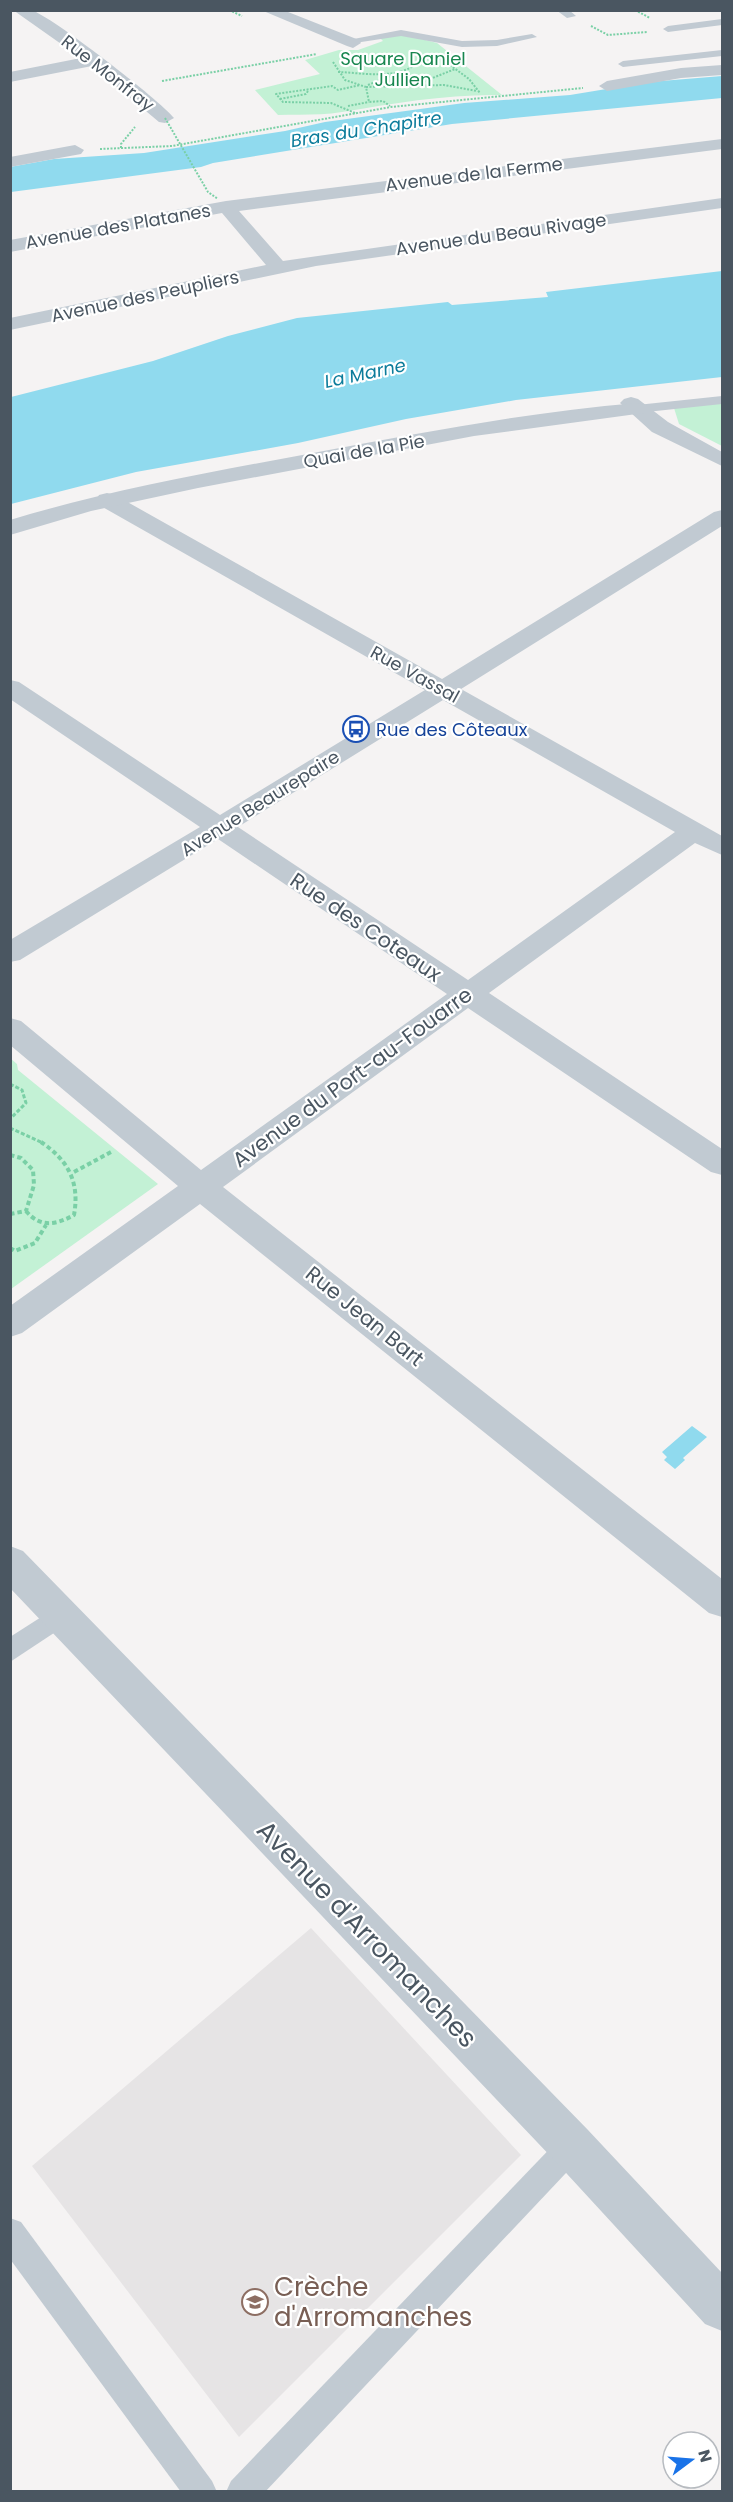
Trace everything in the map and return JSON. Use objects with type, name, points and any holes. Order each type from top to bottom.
[{"type":"street","name":"Rue Monfray","points":[[20,10],[49,27],[165,118]]},
{"type":"street","points":[[268,10],[350,42]]},
{"type":"street","points":[[10,77],[92,61]]},
{"type":"street","points":[[608,86],[681,73],[723,70]]},
{"type":"street","name":"Avenue de la Ferme","points":[[222,203],[723,144]]},
{"type":"street","points":[[697,146],[714,161]]},
{"type":"street","points":[[10,162],[75,150]]},
{"type":"street","points":[[222,203],[279,268]]},
{"type":"street","name":"Avenue des Platanes","points":[[10,246],[222,203]]},
{"type":"street","name":"Avenue du Beau Rivage","points":[[279,268],[316,260],[723,203]]},
{"type":"street","name":"Avenue des Peupliers","points":[[10,324],[279,268]]},
{"type":"street","points":[[634,406],[660,427],[723,460]]},
{"type":"street","name":"Quai de la Pie","points":[[10,528],[107,500],[510,424],[634,406]]},
{"type":"street","name":"Rue Vassal","points":[[107,500],[723,847]]},
{"type":"street","name":"Avenue Beaurepaire","points":[[10,953],[220,829],[442,689],[723,517]]},
{"type":"street","name":"Rue des Coteaux","points":[[10,687],[467,995],[723,1164]]},
{"type":"street","name":"Avenue du Port-au-Fouarre","points":[[10,1324],[694,831]]},
{"type":"street","name":"Rue Jean Bart","points":[[10,1028],[201,1185],[723,1601]]},
{"type":"street","name":"Avenue d'Arromanches","points":[[10,1562],[572,2146],[723,2307]]},
{"type":"lane","points":[[561,10],[571,16]]},
{"type":"lane","points":[[668,29],[723,22]]},
{"type":"lane","points":[[350,42],[401,33],[439,41],[478,45],[532,37]]},
{"type":"lane","points":[[623,64],[723,53]]},
{"type":"lane","name":"Quai de la Pie","points":[[634,406],[662,406],[723,400]]},
{"type":"lane","points":[[10,1651],[60,1616]]},
{"type":"lane","points":[[242,2492],[572,2146]]},
{"type":"lane","points":[[10,2233],[201,2492]]},
{"type":"path","points":[[571,16],[608,35],[668,29]]},
{"type":"path","points":[[152,82],[308,57],[350,42]]},
{"type":"path","points":[[338,56],[333,62],[345,80],[366,87],[417,84],[469,88],[480,93],[476,98]]},
{"type":"path","points":[[366,87],[418,66]]},
{"type":"path","points":[[417,84],[455,69]]},
{"type":"path","points":[[338,72],[400,72]]},
{"type":"path","points":[[360,85],[338,90],[332,86],[276,94],[283,102],[310,101],[348,106],[383,100],[391,107]]},
{"type":"path","points":[[140,120],[121,144],[121,148],[172,146],[391,107],[608,86]]},
{"type":"path","points":[[366,87],[369,102]]},
{"type":"path","points":[[280,99],[306,94],[308,91]]},
{"type":"path","points":[[348,106],[355,113]]},
{"type":"path","points":[[165,118],[207,192],[222,203]]},
{"type":"path","points":[[10,1084],[19,1087],[26,1097],[26,1103],[10,1119]]},
{"type":"path","points":[[10,1128],[39,1141],[59,1156],[74,1172],[78,1187],[74,1215],[63,1222],[46,1225],[36,1222],[26,1211]]},
{"type":"path","points":[[74,1172],[100,1156],[117,1150]]},
{"type":"path","points":[[10,1155],[28,1164],[34,1171],[37,1183],[26,1211]]},
{"type":"path","points":[[10,1214],[26,1211]]},
{"type":"path","points":[[10,1248],[15,1251],[25,1249],[39,1241],[46,1225]]},
{"type":"shaded area","name":"Crèche d'Arromanches","points":[[311,1928],[521,2155],[239,2437],[32,2166]]},
{"type":"green space","name":"Square Daniel Jullien","points":[[406,35],[437,43],[502,95],[402,102],[326,114],[278,115],[255,90],[320,74],[305,60],[339,50],[358,50],[383,41],[379,37]]},
{"type":"green space","points":[[722,403],[722,446],[679,424],[674,408]]},
{"type":"green space","points":[[10,1058],[17,1064],[18,1070],[158,1184],[11,1289]]},
{"type":"water","name":"Bras du Chapitre","points":[[722,76],[722,98],[452,124],[213,163],[201,167],[11,192],[10,167],[54,159],[144,153],[285,131],[325,122],[464,103],[570,95],[649,82]]},
{"type":"water","name":"La Marne","points":[[722,271],[722,377],[516,400],[406,419],[298,443],[136,472],[11,504],[11,397],[153,361],[228,336],[297,318],[448,302],[452,305],[548,297],[546,292]]},
{"type":"water","points":[[692,1426],[707,1437],[683,1458],[685,1460],[675,1469],[664,1460],[667,1457],[662,1452]]},
{"type":"place","name":"Rue des Côteaux","points":[[356,729]]},
{"type":"place","name":"Crèche d'Arromanches","points":[[255,2302]]}]
